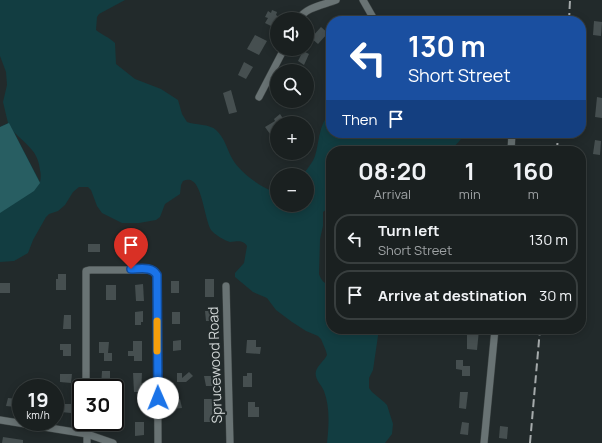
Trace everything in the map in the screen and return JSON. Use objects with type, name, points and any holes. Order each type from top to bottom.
[{"type":"street","points":[[304,12],[336,0]]},
{"type":"street","points":[[363,0],[372,16]]},
{"type":"street","points":[[259,97],[280,56]]},
{"type":"street","points":[[86,379],[86,272],[90,270],[153,270],[156,273],[157,286],[158,443]]},
{"type":"street","name":"Sprucewood Road","points":[[226,286],[230,443]]},
{"type":"street","points":[[484,443],[495,334]]},
{"type":"street","points":[[0,420],[87,434],[113,443]]},
{"type":"street","points":[[87,434],[87,443]]},
{"type":"shaded area","points":[[0,0],[125,0],[99,14],[97,17],[96,30],[115,43],[116,64],[135,79],[161,89],[178,100],[182,114],[187,122],[210,127],[216,130],[224,140],[236,165],[252,180],[270,190],[270,212],[314,212],[314,168],[308,168],[314,160],[320,133],[326,119],[326,138],[462,138],[455,146],[326,146],[326,210],[323,212],[323,226],[320,239],[319,274],[326,284],[326,334],[378,334],[373,370],[369,378],[369,388],[387,405],[393,424],[392,434],[385,443],[327,443],[329,423],[327,403],[324,391],[317,379],[316,374],[318,367],[327,355],[321,339],[292,322],[276,310],[267,298],[253,292],[235,277],[235,273],[244,263],[247,246],[241,242],[230,242],[225,240],[211,230],[201,196],[195,184],[191,180],[183,181],[180,194],[165,204],[160,217],[156,220],[139,223],[122,223],[102,213],[97,206],[91,190],[88,187],[79,187],[73,192],[65,205],[58,211],[49,214],[46,217],[33,240],[28,253],[14,261],[0,262],[0,127],[8,123],[3,102],[7,85],[6,72],[0,56]],"holes":[[[14,132],[31,148],[39,163],[41,173],[40,182]]]},
{"type":"shaded area","points":[[9,123],[40,183],[34,191],[0,213],[0,127]]},
{"type":"building","points":[[268,11],[270,12],[270,26],[265,23],[268,18],[265,17]]},
{"type":"building","points":[[594,21],[602,22],[601,36],[593,35]]},
{"type":"building","points":[[321,27],[326,31],[326,35],[318,44],[314,41],[314,35]]},
{"type":"building","points":[[255,35],[267,41],[259,55],[247,49]]},
{"type":"building","points":[[300,56],[308,56],[304,64],[298,61]]},
{"type":"building","points":[[244,62],[253,67],[246,79],[238,75]]},
{"type":"building","points":[[231,90],[237,112],[229,114],[223,93]]},
{"type":"building","points":[[597,97],[602,98],[602,118],[595,117]]},
{"type":"building","points":[[270,124],[270,134],[265,127]]},
{"type":"building","points":[[595,140],[601,141],[600,155],[593,154]]},
{"type":"building","points":[[141,243],[141,251],[125,252],[125,244]]},
{"type":"building","points":[[88,244],[100,244],[100,252],[88,252]]},
{"type":"building","points":[[58,274],[66,274],[66,290],[56,290],[56,279],[58,279]]},
{"type":"building","points":[[205,279],[214,279],[214,297],[205,297]]},
{"type":"building","points":[[171,281],[179,281],[179,293],[171,293]]},
{"type":"building","points":[[0,283],[10,283],[10,293],[0,293]]},
{"type":"building","points":[[143,284],[144,301],[136,301],[135,285]]},
{"type":"building","points":[[106,285],[116,285],[116,300],[106,300]]},
{"type":"building","points":[[143,311],[143,322],[141,322],[141,325],[135,325],[135,312]]},
{"type":"building","points":[[205,311],[214,311],[214,321],[206,321]]},
{"type":"building","points":[[172,312],[180,312],[180,324],[172,324]]},
{"type":"building","points":[[64,315],[71,315],[71,329],[63,329]]},
{"type":"building","points":[[467,334],[479,334],[477,350],[467,349]]},
{"type":"building","points":[[181,340],[181,350],[173,351],[173,341]]},
{"type":"building","points":[[247,340],[256,340],[256,347],[261,347],[260,354],[246,353]]},
{"type":"building","points":[[133,341],[142,341],[142,361],[134,361],[134,356],[128,356],[128,351],[133,351]]},
{"type":"building","points":[[99,342],[109,342],[108,353],[112,353],[112,361],[104,361],[104,353],[99,353]]},
{"type":"building","points":[[60,344],[71,344],[71,356],[63,356],[63,350],[60,350]]},
{"type":"building","points":[[456,360],[463,360],[463,366],[470,366],[470,376],[462,376],[462,370],[456,369]]},
{"type":"building","points":[[102,371],[110,371],[110,379],[102,379]]},
{"type":"building","points":[[189,372],[193,376],[186,382],[177,382],[177,373],[182,373],[182,378]]},
{"type":"building","points":[[133,373],[142,373],[141,392],[134,392]]},
{"type":"building","points":[[247,373],[252,373],[252,387],[243,387],[243,376],[247,376]]},
{"type":"building","points":[[60,374],[72,374],[71,383],[64,382],[64,379],[60,379]]},
{"type":"building","points":[[204,376],[216,376],[216,383],[214,383],[215,386],[206,386]]},
{"type":"building","points":[[460,392],[468,392],[466,409],[459,408]]},
{"type":"building","points":[[8,398],[12,398],[12,407],[6,406]]},
{"type":"building","points":[[180,399],[182,408],[172,409],[171,400]]},
{"type":"building","points":[[204,399],[212,399],[213,422],[204,422]]},
{"type":"building","points":[[248,402],[255,402],[255,407],[259,407],[259,417],[248,417]]},
{"type":"building","points":[[64,404],[71,404],[71,413],[64,412]]},
{"type":"building","points":[[135,422],[144,422],[144,435],[135,436]]},
{"type":"building","points":[[462,422],[469,423],[468,435],[460,434]]},
{"type":"building","points":[[500,426],[508,427],[507,439],[499,438]]},
{"type":"building","points":[[3,437],[23,440],[23,443],[2,443]]},
{"type":"railway","points":[[569,16],[570,0]]},
{"type":"railway","points":[[557,146],[558,138]]},
{"type":"railway","points":[[530,443],[540,334]]},
{"type":"slow traffic","points":[[157,321],[157,351]]},
{"type":"route","points":[[131,269],[150,269],[157,275],[158,398]]}]
